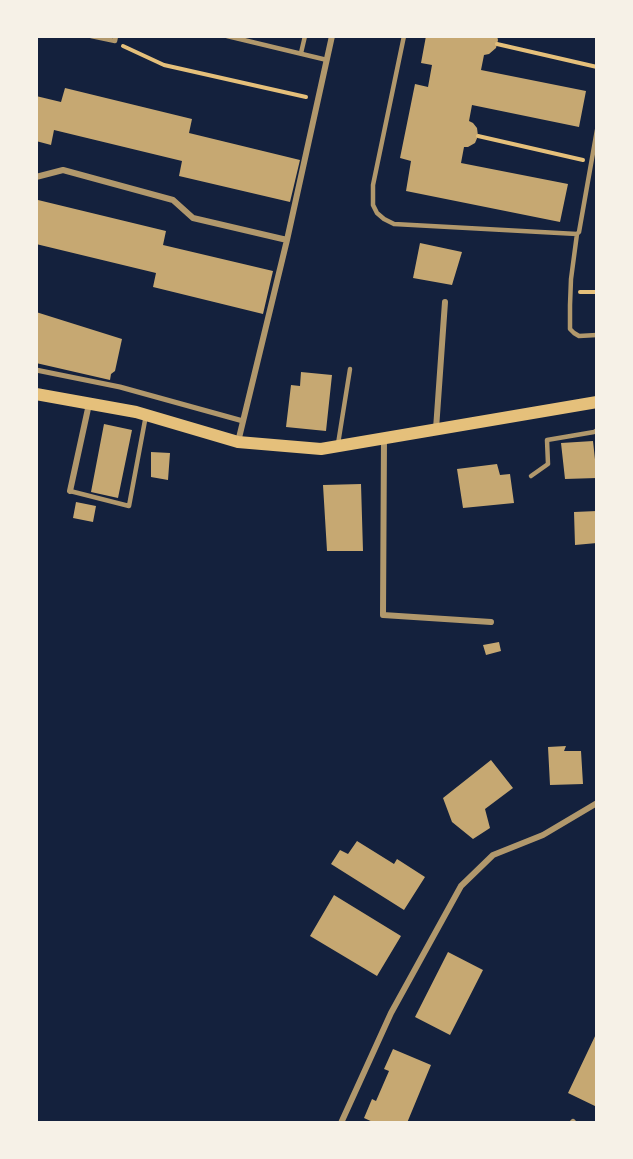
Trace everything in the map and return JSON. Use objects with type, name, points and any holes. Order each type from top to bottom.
[{"type":"main road","points":[[36,393],[146,415],[238,442],[321,449],[597,402]]},
{"type":"street","points":[[238,442],[287,240],[332,36]]},
{"type":"street","points":[[36,177],[63,170],[173,200],[193,218],[287,240]]},
{"type":"street","points":[[436,430],[445,302]]},
{"type":"street","points":[[36,370],[112,385],[243,421]]},
{"type":"street","points":[[70,490],[89,403]]},
{"type":"street","points":[[384,438],[383,615],[491,622]]},
{"type":"street","points":[[341,1123],[391,1013],[461,886],[493,855],[543,834],[597,803]]},
{"type":"lane","points":[[91,36],[115,39]]},
{"type":"lane","points":[[227,36],[327,60]]},
{"type":"lane","points":[[301,53],[305,36]]},
{"type":"lane","points":[[404,36],[374,185],[374,206],[377,213],[394,224],[577,234]]},
{"type":"lane","points":[[597,130],[577,234],[571,285],[570,329],[579,336],[597,335]]},
{"type":"lane","points":[[337,447],[350,369]]},
{"type":"lane","points":[[70,490],[129,506],[146,415]]},
{"type":"lane","points":[[531,476],[548,464],[547,440],[597,430]]},
{"type":"path","points":[[115,39],[164,65],[319,100]]},
{"type":"path","points":[[497,44],[597,67]]},
{"type":"path","points":[[478,136],[591,162]]},
{"type":"building","points":[[426,36],[497,36],[496,48],[484,55],[481,70],[586,91],[579,127],[472,105],[469,121],[477,128],[478,136],[475,143],[464,147],[461,163],[568,184],[560,222],[406,191],[411,161],[400,158],[415,84],[428,87],[432,65],[421,63]]},
{"type":"building","points":[[65,88],[192,119],[189,133],[300,160],[290,202],[179,176],[182,161],[54,130],[51,145],[36,141],[36,96],[61,102]]},
{"type":"building","points":[[38,200],[166,231],[163,245],[273,271],[263,314],[153,287],[156,273],[36,244]]},
{"type":"building","points":[[420,243],[462,252],[452,285],[413,278]]},
{"type":"building","points":[[36,312],[122,339],[115,371],[111,374],[110,380],[36,363]]},
{"type":"building","points":[[301,372],[332,375],[326,431],[286,427],[291,385],[300,386]]},
{"type":"building","points":[[104,424],[132,430],[118,498],[91,492]]},
{"type":"building","points":[[593,441],[597,478],[565,479],[561,443]]},
{"type":"building","points":[[151,452],[170,453],[168,480],[151,477]]},
{"type":"building","points":[[497,464],[500,475],[510,474],[514,503],[463,508],[457,469]]},
{"type":"building","points":[[361,484],[363,551],[327,551],[323,485]]},
{"type":"building","points":[[76,502],[96,506],[93,522],[73,518]]},
{"type":"building","points":[[597,511],[597,543],[575,545],[574,512]]},
{"type":"building","points":[[499,642],[501,651],[486,655],[483,645]]},
{"type":"building","points":[[566,746],[564,751],[581,751],[583,784],[550,785],[548,747]]},
{"type":"building","points":[[491,760],[513,788],[485,809],[490,828],[473,839],[452,822],[443,798]]},
{"type":"building","points":[[357,841],[394,864],[397,859],[425,877],[404,910],[331,864],[340,850],[348,854]]},
{"type":"building","points":[[334,895],[401,936],[377,976],[310,936]]},
{"type":"building","points":[[448,952],[483,970],[450,1035],[415,1017]]},
{"type":"building","points":[[597,1032],[597,1107],[568,1093]]},
{"type":"building","points":[[393,1049],[431,1065],[407,1123],[375,1123],[364,1118],[372,1099],[376,1101],[389,1071],[384,1069]]}]
